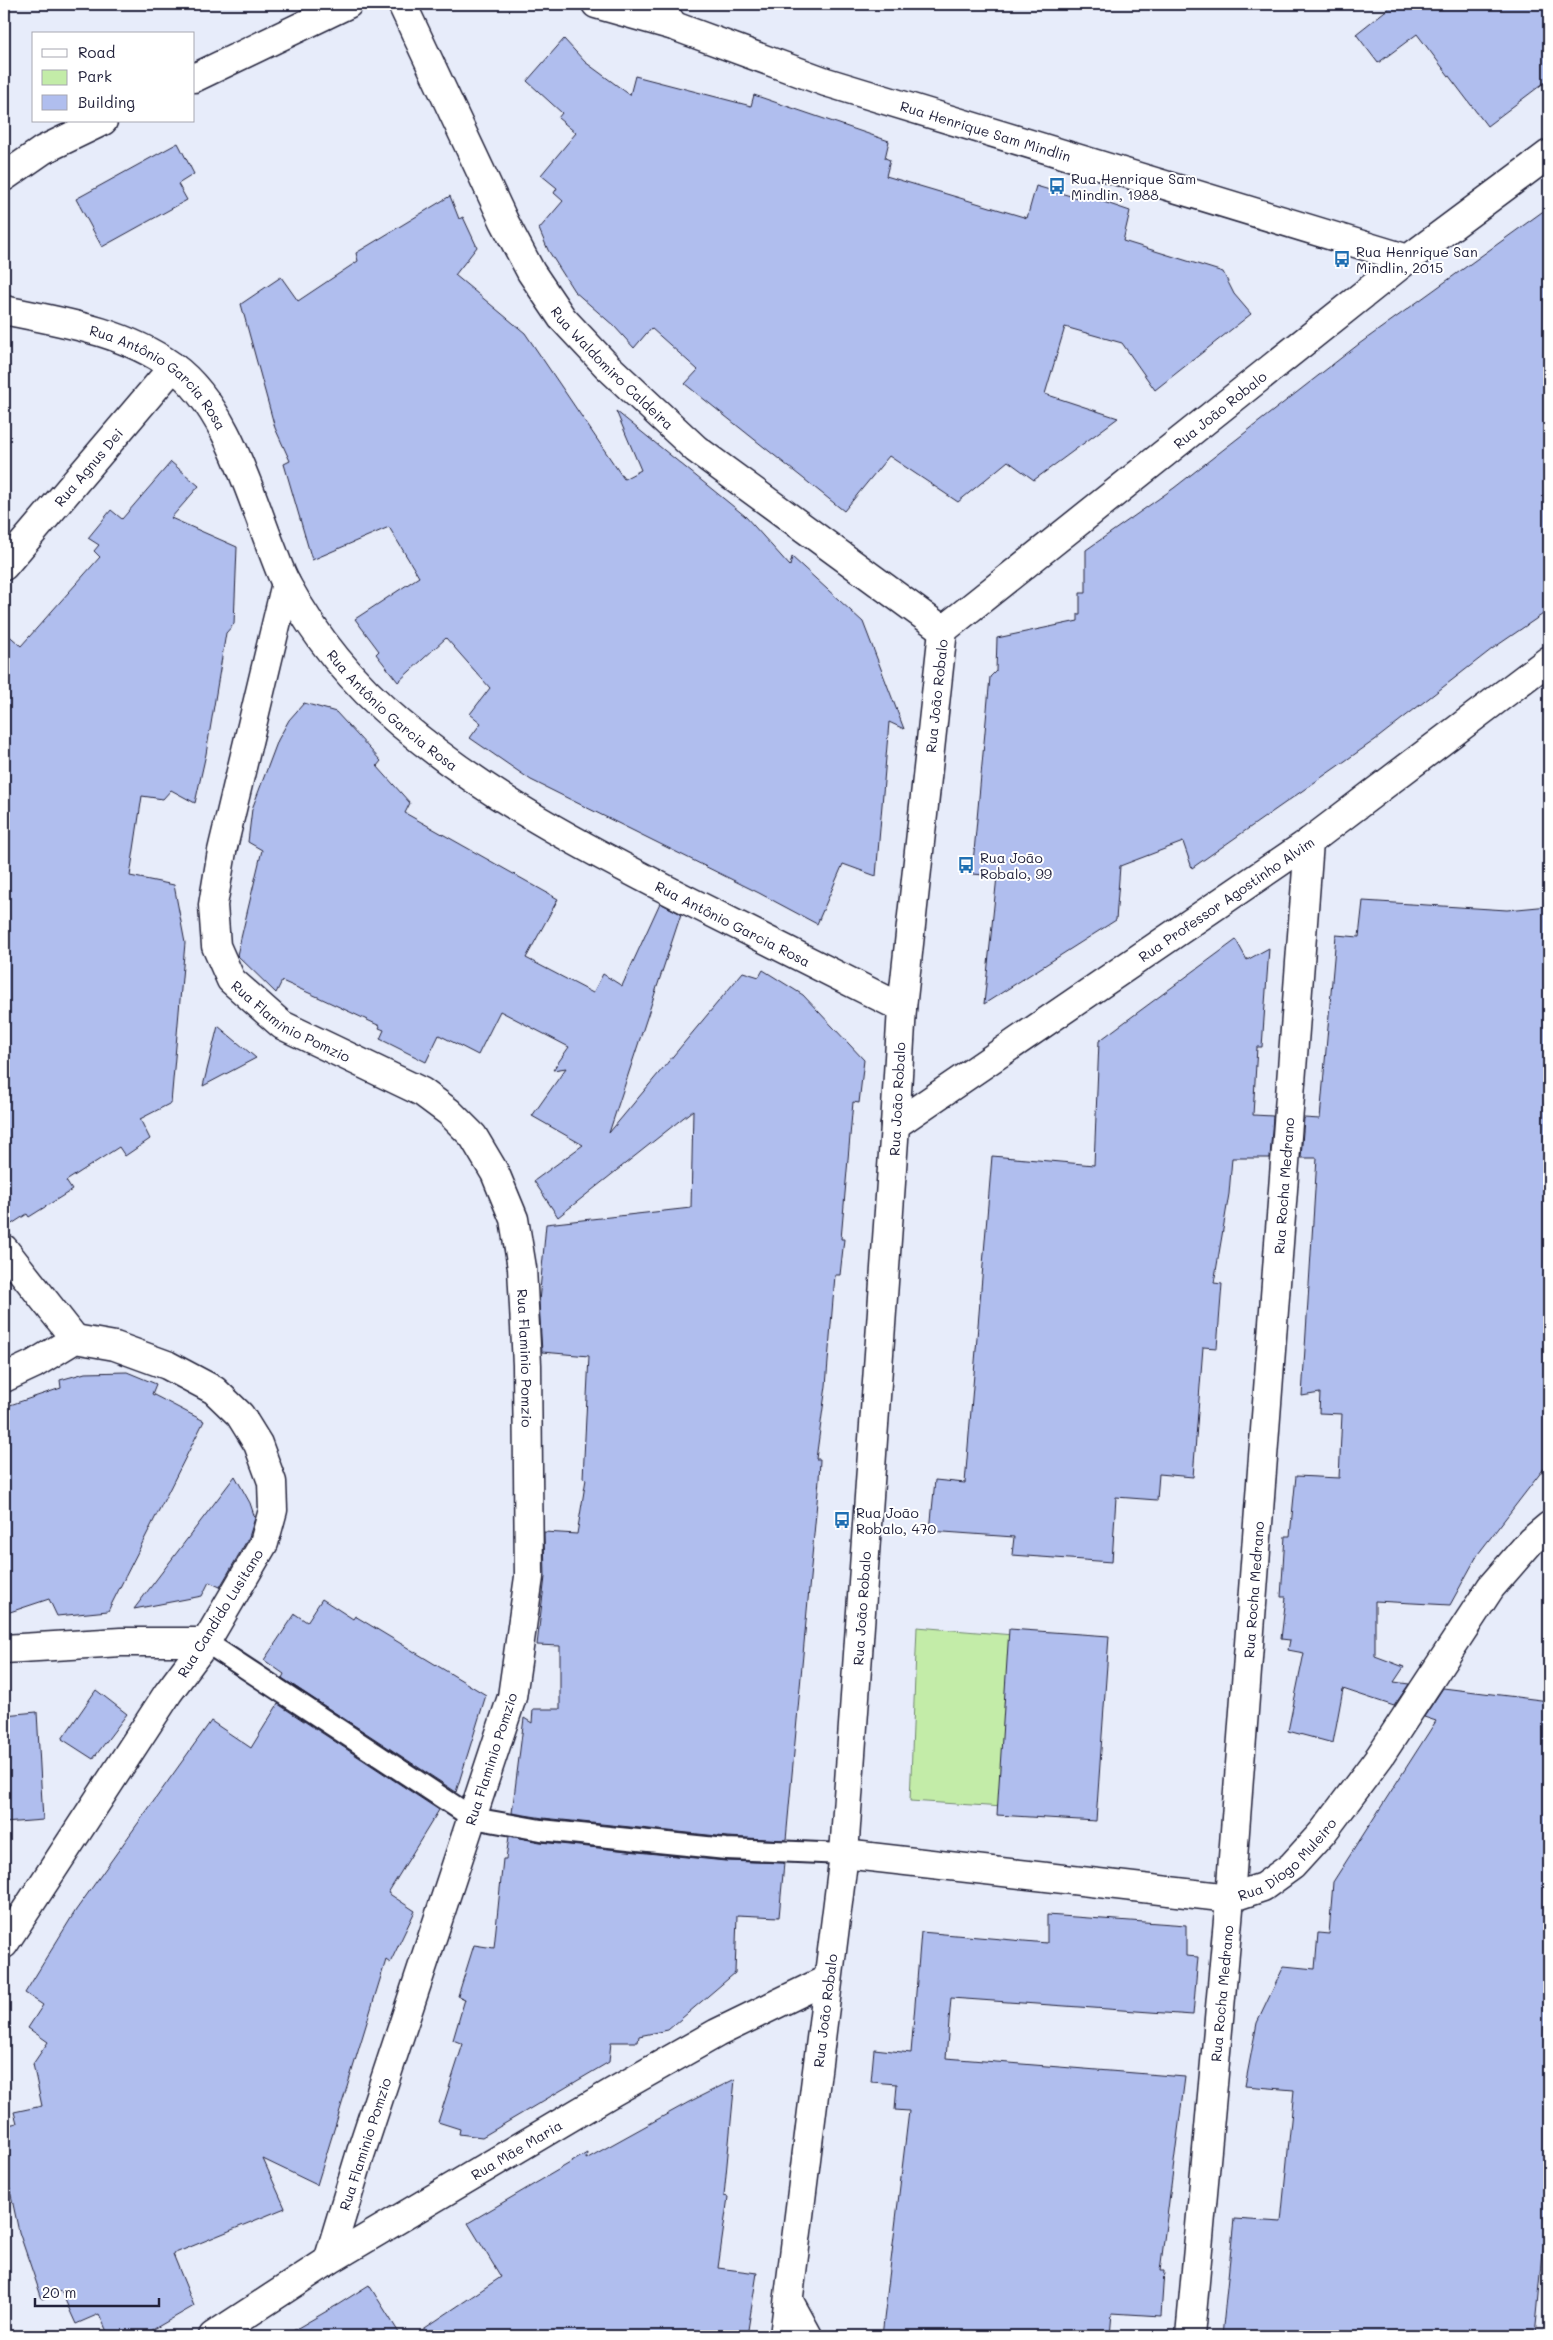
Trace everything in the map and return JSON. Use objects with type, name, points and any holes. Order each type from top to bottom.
[{"type":"street","points":[[195,78],[348,4]]},
{"type":"street","name":"Rua Waldomiro Caldeira","points":[[402,4],[504,221],[531,272],[562,318],[607,366],[696,449],[942,630]]},
{"type":"street","name":"Rua Henrique Sam Mindlin","points":[[596,4],[674,26],[826,82],[1408,259]]},
{"type":"street","points":[[658,4],[674,26]]},
{"type":"street","points":[[4,177],[43,150],[101,122]]},
{"type":"street","name":"Rua João Robalo","points":[[784,2336],[790,2303],[844,1854],[902,1008],[942,630],[1408,259],[1549,154]]},
{"type":"street","name":"Rua Antônio Garcia Rosa","points":[[4,310],[89,327],[133,344],[174,367],[199,394],[226,431],[286,583],[315,630],[361,686],[396,720],[442,758],[500,798],[592,852],[902,1008]]},
{"type":"street","name":"Rua Agnus Dei","points":[[4,566],[174,367]]},
{"type":"street","name":"Rua Flaminio Pomzio","points":[[286,583],[222,851],[213,904],[216,946],[231,980],[282,1025],[422,1092],[449,1112],[473,1136],[495,1173],[514,1219],[522,1268],[527,1365],[529,1577],[512,1697],[360,2152],[328,2261]]},
{"type":"street","name":"Rua Professor Agostinho Alvim","points":[[895,1125],[1309,842],[1549,660]]},
{"type":"street","name":"Rua Rocha Medrano","points":[[1190,2336],[1230,1898],[1309,842]]},
{"type":"street","points":[[4,1249],[75,1340],[34,1364],[4,1378]]},
{"type":"street","name":"Rua Candido Lusitano","points":[[4,1944],[168,1693],[206,1642],[250,1571],[264,1543],[273,1510],[272,1482],[258,1444],[240,1415],[214,1390],[167,1366],[124,1350],[75,1340]]},
{"type":"street","name":"Rua Diogo Muleiro","points":[[844,1854],[1230,1898],[1262,1887],[1292,1866],[1323,1832],[1380,1756],[1491,1587],[1532,1541],[1549,1526]]},
{"type":"street","points":[[4,1649],[121,1642],[206,1642]]},
{"type":"street","name":"Rua Mãe Maria","points":[[213,2336],[328,2261],[613,2092],[717,2033],[828,1979]]},
{"type":"street","points":[[790,2303],[808,2336]]},
{"type":"lane","points":[[206,1642],[473,1818],[541,1830],[726,1849],[844,1854]]},
{"type":"green space","points":[[917,1627],[1013,1635],[1003,1807],[910,1801]]},
{"type":"building","points":[[1394,4],[1549,4],[1549,79],[1487,126],[1417,34],[1378,63],[1356,34]]},
{"type":"building","points":[[564,39],[585,62],[630,95],[635,76],[751,106],[754,95],[889,141],[885,158],[890,160],[886,176],[1027,218],[1036,186],[1081,199],[1083,195],[1130,211],[1123,241],[1223,272],[1234,294],[1251,314],[1155,390],[1122,343],[1065,327],[1045,394],[1118,418],[1034,480],[1008,461],[958,502],[889,456],[844,511],[685,384],[698,370],[651,328],[634,348],[614,326],[574,291],[548,250],[539,229],[563,201],[554,193],[557,188],[541,175],[576,133],[558,118],[562,113],[527,81]]},
{"type":"building","points":[[178,143],[194,174],[178,184],[187,200],[102,247],[76,199]]},
{"type":"building","points":[[450,196],[459,219],[463,217],[477,247],[455,275],[525,333],[624,479],[641,470],[616,411],[745,516],[790,566],[792,557],[863,622],[904,729],[889,722],[876,876],[843,864],[817,924],[759,893],[531,780],[470,738],[481,723],[470,714],[490,688],[446,638],[398,682],[376,654],[379,651],[355,619],[419,577],[389,527],[312,560],[284,464],[290,461],[275,428],[241,304],[281,277],[298,301],[358,261],[356,253]]},
{"type":"building","points":[[1549,207],[1549,610],[1492,649],[1375,740],[1192,868],[1183,842],[1120,866],[1116,920],[984,1004],[997,876],[972,874],[990,677],[996,671],[997,638],[1078,621],[1080,593],[1086,593],[1086,550],[1174,488],[1359,344]]},
{"type":"building","points":[[171,462],[199,486],[171,518],[237,547],[234,624],[226,633],[206,754],[195,803],[171,790],[163,799],[142,796],[130,876],[174,885],[185,943],[171,1103],[140,1119],[150,1139],[125,1156],[119,1147],[66,1181],[72,1190],[29,1217],[27,1214],[4,1229],[4,631],[21,646],[100,557],[94,551],[99,545],[88,538],[111,510],[122,519]]},
{"type":"building","points":[[304,703],[336,712],[381,761],[377,766],[410,803],[405,813],[558,899],[526,958],[593,993],[603,974],[622,986],[660,903],[681,914],[609,1133],[743,972],[759,977],[763,970],[803,995],[864,1060],[859,1103],[853,1102],[841,1239],[844,1239],[840,1275],[835,1275],[826,1386],[816,1459],[820,1459],[819,1480],[786,1840],[727,1837],[543,1818],[512,1813],[524,1718],[532,1723],[533,1709],[560,1709],[560,1646],[537,1645],[545,1577],[544,1532],[577,1534],[586,1479],[583,1478],[589,1356],[542,1352],[539,1302],[546,1224],[691,1208],[693,1110],[558,1217],[534,1181],[583,1145],[532,1116],[566,1068],[553,1070],[569,1047],[500,1011],[478,1055],[439,1035],[426,1062],[380,1039],[384,1030],[379,1028],[380,1026],[318,997],[282,981],[276,993],[237,955],[262,850],[248,842],[252,809],[278,740],[289,720]]},
{"type":"building","points":[[1363,901],[1507,910],[1549,906],[1549,1462],[1478,1554],[1450,1605],[1375,1601],[1375,1656],[1404,1667],[1394,1682],[1409,1684],[1394,1706],[1343,1689],[1333,1743],[1288,1731],[1304,1653],[1288,1650],[1290,1640],[1281,1639],[1286,1597],[1281,1597],[1285,1536],[1290,1536],[1296,1476],[1339,1478],[1342,1414],[1319,1413],[1320,1393],[1302,1396],[1317,1158],[1301,1158],[1304,1118],[1320,1119],[1336,935],[1359,937]]},
{"type":"building","points":[[1236,940],[1247,960],[1269,948],[1262,1047],[1257,1047],[1253,1115],[1273,1116],[1270,1158],[1232,1158],[1229,1194],[1214,1283],[1222,1284],[1217,1348],[1203,1347],[1193,1477],[1159,1474],[1157,1500],[1116,1497],[1112,1562],[1012,1555],[1014,1537],[930,1531],[935,1480],[965,1483],[992,1156],[1094,1165],[1099,1041]]},
{"type":"building","points":[[218,1026],[256,1058],[203,1086]]},
{"type":"building","points":[[127,1372],[156,1384],[152,1394],[204,1421],[108,1611],[57,1616],[49,1599],[4,1614],[4,1407],[61,1388],[60,1380],[85,1373]]},
{"type":"building","points":[[235,1476],[250,1503],[255,1518],[249,1537],[220,1587],[209,1582],[202,1596],[134,1609]]},
{"type":"building","points":[[322,1599],[353,1619],[355,1616],[486,1695],[456,1792],[282,1678],[284,1674],[264,1660],[295,1614],[307,1622]]},
{"type":"building","points":[[1009,1629],[1109,1636],[1096,1821],[997,1815]]},
{"type":"building","points":[[1443,1688],[1549,1701],[1549,2191],[1535,2336],[1222,2336],[1234,2219],[1281,2222],[1294,2090],[1245,2086],[1257,2023],[1284,1966],[1315,1969],[1318,1933],[1329,1934],[1333,1882],[1436,1721],[1424,1717]]},
{"type":"building","points":[[96,1690],[127,1714],[93,1759],[62,1739]]},
{"type":"building","points":[[278,1704],[439,1810],[388,1893],[415,1911],[390,1963],[386,1960],[317,2185],[263,2159],[285,2208],[173,2254],[194,2306],[142,2336],[109,2336],[99,2314],[76,2324],[61,2291],[42,2299],[19,2232],[4,2162],[4,2126],[17,2123],[14,2112],[42,2106],[33,2064],[48,2042],[28,2028],[43,2005],[25,1993],[76,1910],[211,1721],[251,1748]]},
{"type":"building","points":[[37,1712],[43,1820],[4,1823],[4,1715]]},
{"type":"building","points":[[509,1836],[540,1842],[725,1861],[784,1863],[779,1917],[737,1915],[735,1973],[668,2030],[639,2036],[638,2042],[611,2042],[609,2062],[482,2137],[459,2134],[460,2129],[438,2122],[463,2044],[453,2040],[465,1999],[458,1996],[474,1945],[494,1948],[503,1859],[506,1859]]},
{"type":"building","points":[[1047,1915],[1186,1925],[1186,1956],[1198,1957],[1193,2015],[951,1998],[946,2058],[1185,2077],[1160,2271],[1164,2271],[1161,2316],[1112,2313],[1110,2336],[882,2336],[909,2111],[895,2110],[897,2084],[871,2082],[874,2049],[911,2053],[921,1932],[1047,1943]]},
{"type":"building","points":[[735,2079],[724,2196],[728,2197],[718,2268],[757,2273],[747,2336],[413,2336],[501,2277],[468,2223],[587,2153],[586,2159]]},
{"type":"building","points":[[369,2285],[401,2336],[284,2336],[339,2304]]},
{"type":"place","name":"Rua Henrique Sam Mindlin, 1988","points":[[1057,186]]},
{"type":"place","name":"Rua Henrique San Mindlin, 2015","points":[[1342,259]]},
{"type":"place","name":"Rua João Robalo, 99","points":[[966,865]]},
{"type":"place","name":"Rua João Robalo, 470","points":[[842,1520]]}]
